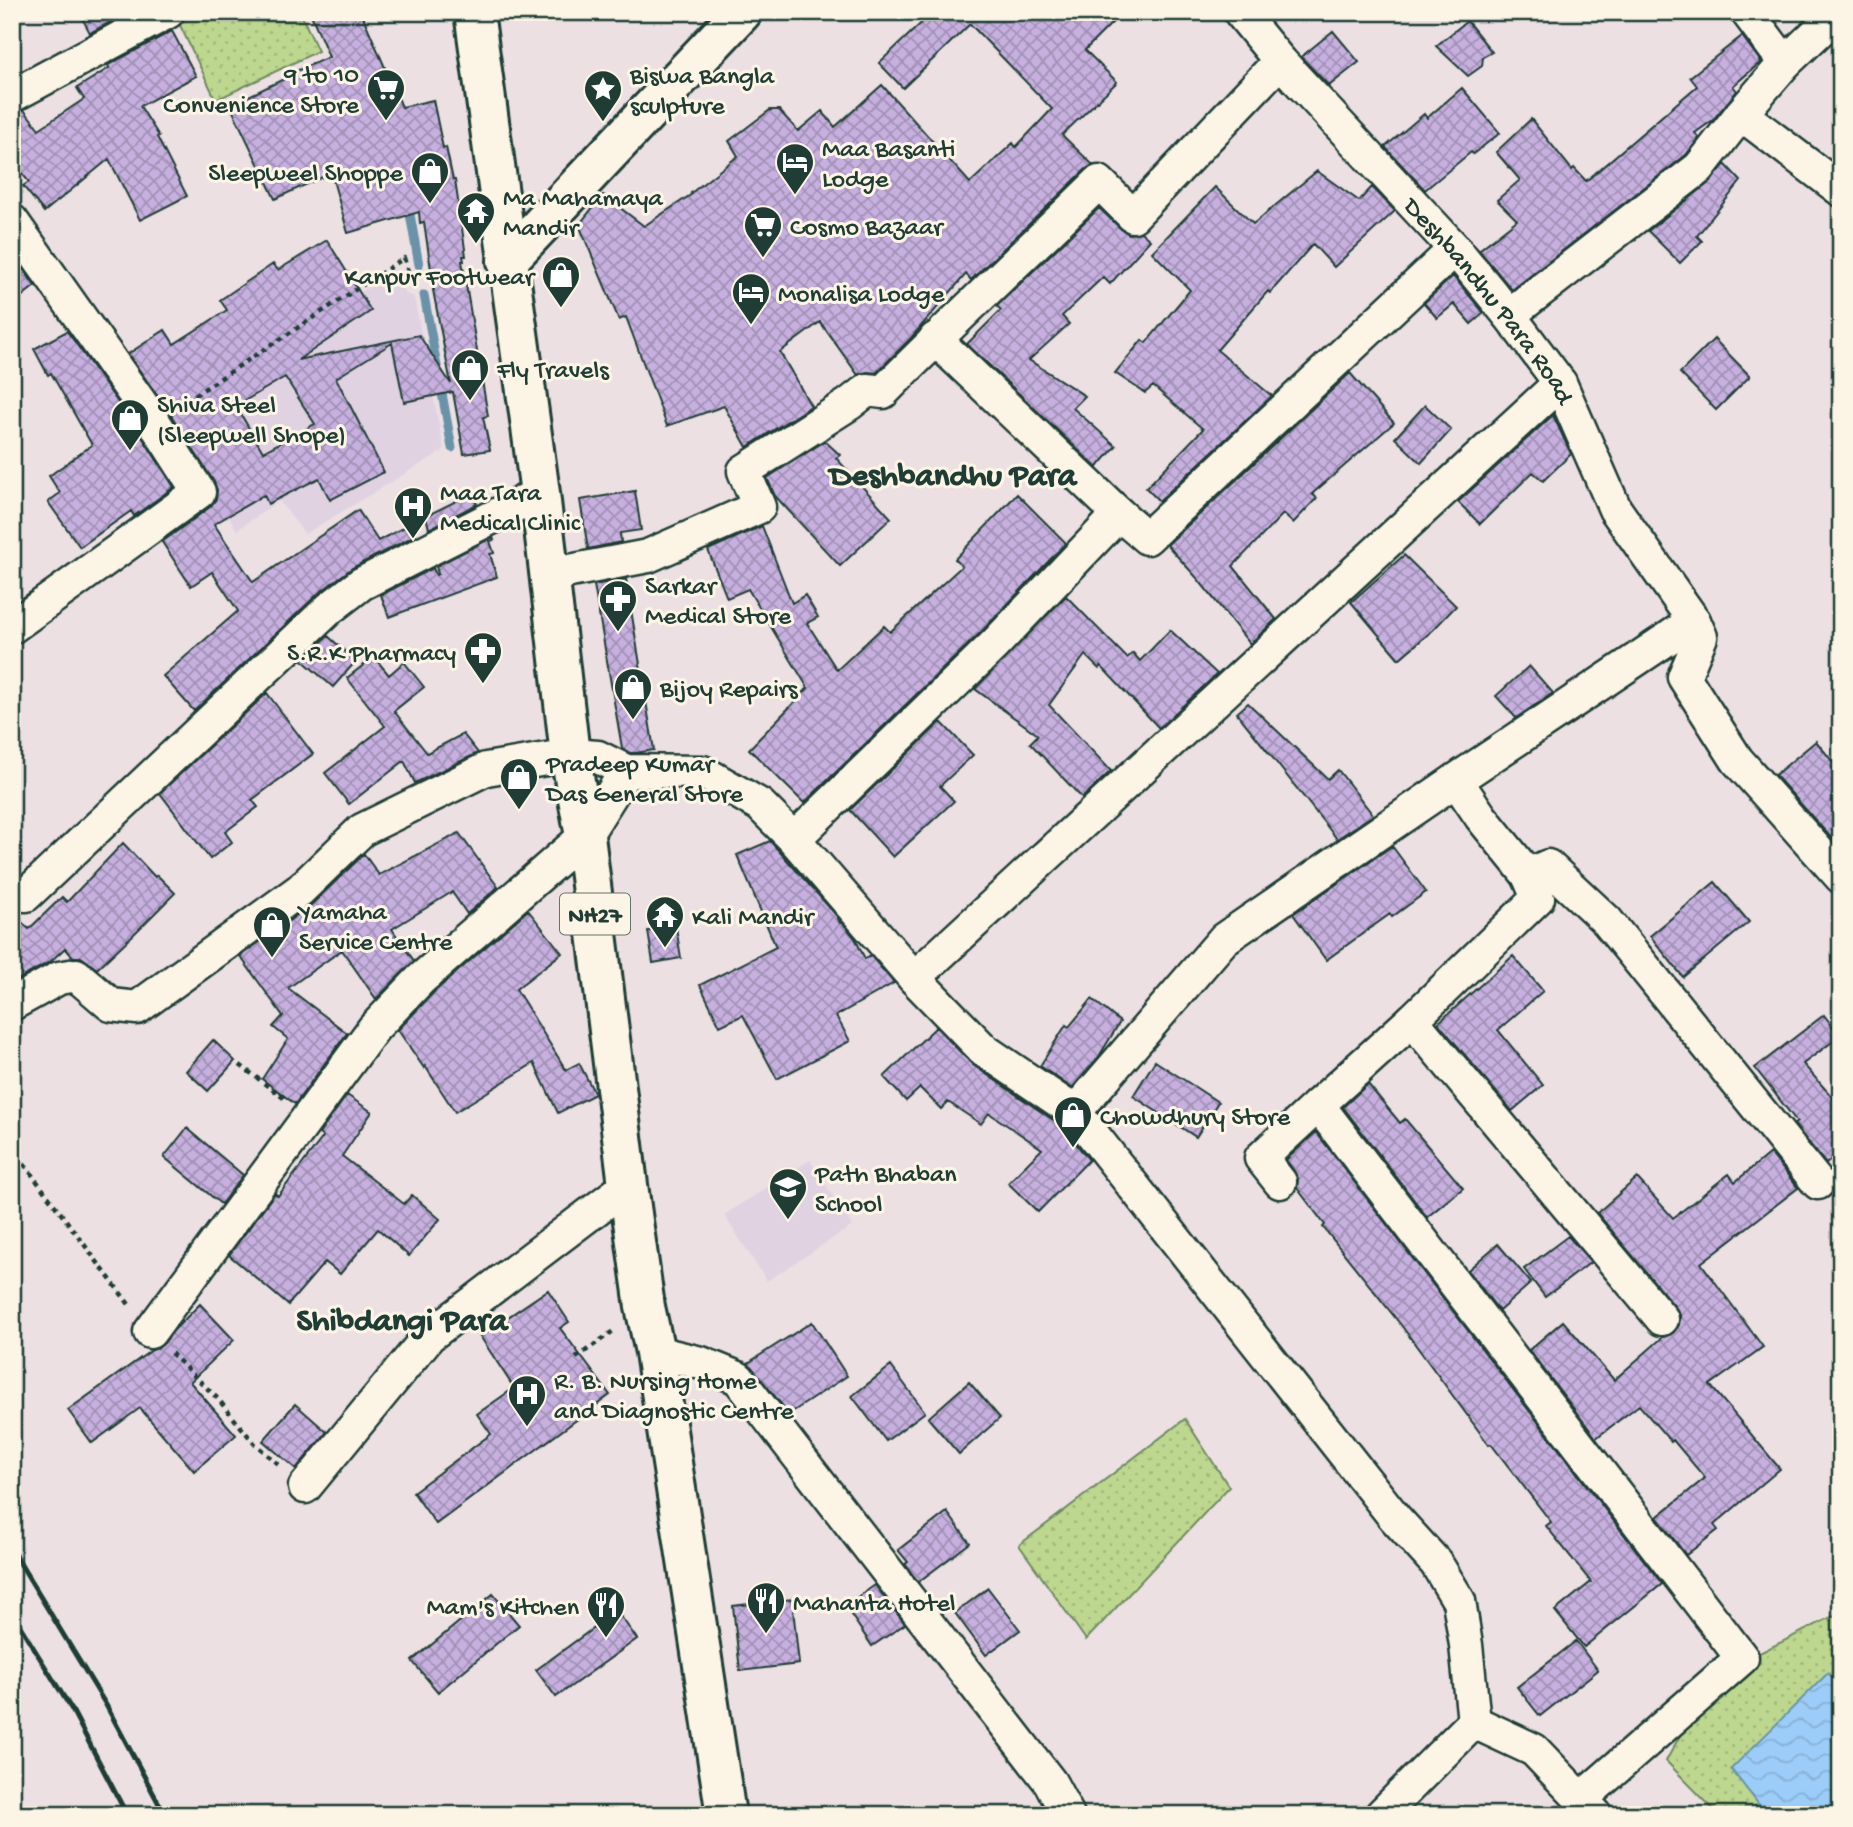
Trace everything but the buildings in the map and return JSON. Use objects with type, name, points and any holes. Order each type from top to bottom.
[{"type":"main road","name":"NH27","points":[[474,12],[540,493],[570,755],[585,835],[645,1307],[655,1352],[726,1815]]},
{"type":"main road","points":[[508,261],[742,12]]},
{"type":"street","points":[[12,96],[168,12]]},
{"type":"street","name":"Deshbandhu Para Road","points":[[1240,12],[1280,61],[1455,249],[1560,383],[1615,509],[1694,621]]},
{"type":"street","points":[[1747,12],[1785,63]]},
{"type":"street","points":[[1508,316],[1699,168],[1785,63],[1839,12]]},
{"type":"street","points":[[549,575],[648,556],[759,507],[744,471],[867,390],[883,392],[1098,182],[1133,216],[1280,61]]},
{"type":"street","points":[[1741,114],[1841,190]]},
{"type":"street","points":[[12,221],[154,422],[199,492],[12,627]]},
{"type":"street","points":[[935,339],[1147,538],[1455,249]]},
{"type":"street","points":[[914,978],[1560,383]]},
{"type":"street","points":[[26,895],[330,608],[361,584],[540,493]]},
{"type":"street","points":[[794,839],[994,645],[1119,514]]},
{"type":"street","points":[[1075,1112],[1224,939],[1694,621],[1701,638],[1684,677],[1737,760],[1841,877]]},
{"type":"street","points":[[12,1004],[59,978],[76,975],[111,1005],[137,1008],[300,890],[362,830],[486,769],[570,755],[597,757],[626,771],[703,772],[760,805],[794,839],[914,978],[984,1051],[1075,1112],[1395,1518],[1436,1563],[1460,1601],[1474,1722]]},
{"type":"street","points":[[150,1332],[374,1028],[421,979],[585,835],[626,771]]},
{"type":"street","points":[[1280,1182],[1261,1158],[1412,1020],[1538,898],[1528,875],[1481,817],[1456,780]]},
{"type":"street","points":[[1528,875],[1548,866],[1607,921],[1818,1183]]},
{"type":"street","points":[[1412,1020],[1662,1319]]},
{"type":"street","points":[[1318,1105],[1742,1658],[1589,1807],[1534,1750],[1474,1722]]},
{"type":"street","points":[[305,1487],[429,1336],[628,1185]]},
{"type":"street","points":[[655,1352],[701,1363],[738,1378],[1050,1782],[1068,1815]]},
{"type":"street","points":[[1381,1815],[1474,1722]]},
{"type":"path","points":[[154,422],[404,258],[413,289]]},
{"type":"path","points":[[240,1065],[308,1116]]},
{"type":"path","points":[[12,1148],[150,1332],[218,1399],[255,1444],[305,1487]]},
{"type":"path","points":[[576,1358],[645,1307]]},
{"type":"shaded area","points":[[396,269],[406,294],[414,297],[444,450],[305,534],[279,501],[237,530],[170,416]]},
{"type":"shaded area","name":"Path Bhaban School","points":[[810,1160],[852,1226],[767,1281],[724,1215]]},
{"type":"green space","points":[[186,12],[300,12],[318,51],[216,100],[176,17]]},
{"type":"green space","points":[[1185,1419],[1229,1487],[1086,1640],[1019,1545]]},
{"type":"green space","points":[[1841,1612],[1841,1815],[1719,1815],[1666,1761],[1712,1677]]},
{"type":"water","points":[[1828,1673],[1841,1686],[1841,1815],[1767,1815],[1731,1769]]},
{"type":"waterway","points":[[408,203],[419,265]]},
{"type":"waterway","points":[[424,295],[452,448]]},
{"type":"railway","points":[[12,1550],[106,1705],[165,1815]]},
{"type":"railway","points":[[12,1613],[72,1710],[127,1815]]},
{"type":"place","name":"9 to 10 Convenience Store","points":[[386,122]]},
{"type":"place","name":"Biswa Bangla sculpture","points":[[603,123]]},
{"type":"place","name":"Maa Basanti Lodge","points":[[795,196]]},
{"type":"place","name":"Sleepweel Shoppe","points":[[430,205]]},
{"type":"place","name":"Ma Mahamaya Mandir","points":[[476,245]]},
{"type":"place","name":"Cosmo Bazaar","points":[[763,259]]},
{"type":"place","name":"Kanpur Footwear","points":[[561,309]]},
{"type":"place","name":"Monalisa Lodge","points":[[751,326]]},
{"type":"place","name":"Fly Travels","points":[[470,402]]},
{"type":"place","name":"Shiva Steel (Sleepwell Shope)","points":[[130,452]]},
{"type":"place","name":"Maa Tara Medical Clinic","points":[[413,540]]},
{"type":"place","name":"Sarkar Medical Store","points":[[618,633]]},
{"type":"place","name":"S.R.K Pharmacy","points":[[483,685]]},
{"type":"place","name":"Bijoy Repairs","points":[[633,721]]},
{"type":"place","name":"Pradeep Kumar Das General Store","points":[[519,811]]},
{"type":"place","name":"Kali Mandir","points":[[665,949]]},
{"type":"place","name":"Yamaha Service Centre","points":[[272,959]]},
{"type":"place","name":"Chowdhury Store","points":[[1073,1149]]},
{"type":"place","name":"Path Bhaban School","points":[[788,1221]]},
{"type":"place","name":"R. B. Nursing Home and Diagnostic Centre","points":[[527,1428]]},
{"type":"place","name":"Mahanta Hotel","points":[[766,1635]]},
{"type":"place","name":"Mam's Kitchen","points":[[606,1639]]},
{"type":"district","name":"Deshbandhu Para","points":[[953,472]]},
{"type":"district","name":"Shibdangi Para","points":[[402,1317]]}]
